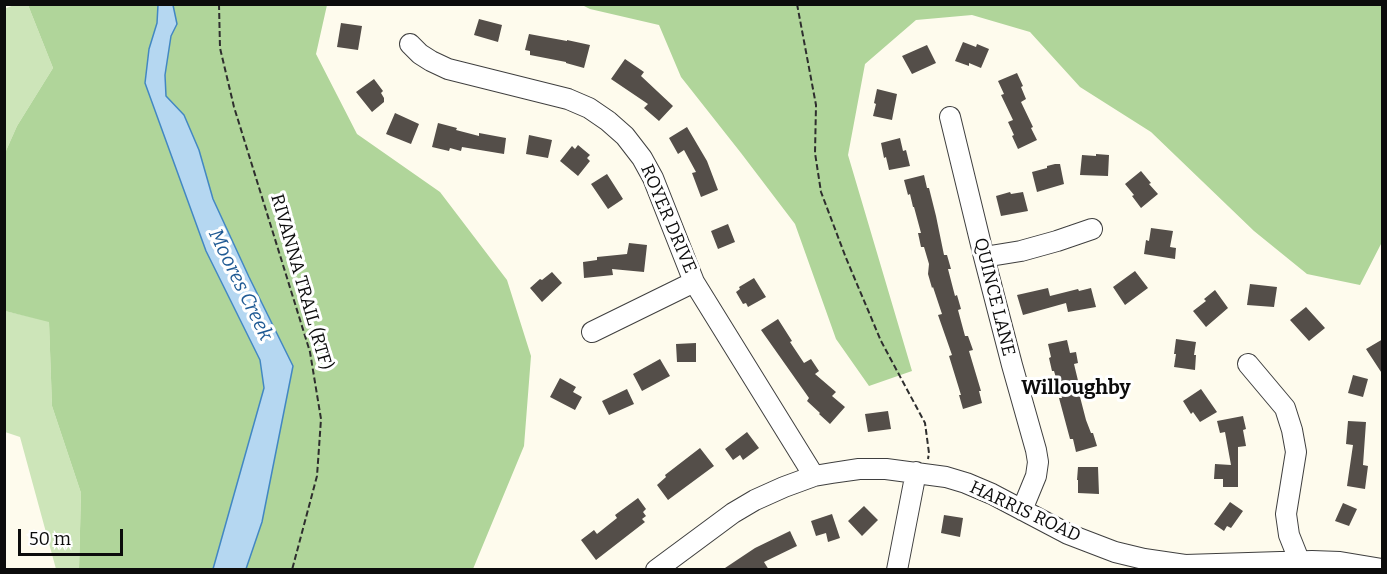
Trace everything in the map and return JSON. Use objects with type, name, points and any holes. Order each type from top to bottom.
[{"type":"street","name":"ROYER DRIVE","points":[[410,44],[420,54],[448,69],[560,96],[589,108],[608,121],[630,143],[653,178],[694,282],[814,476]]},
{"type":"street","name":"QUINCE LANE","points":[[950,117],[1012,365],[1036,450],[1038,462],[1036,476],[1022,510]]},
{"type":"street","points":[[984,256],[1021,251],[1092,229]]},
{"type":"street","points":[[592,332],[694,282]]},
{"type":"street","points":[[1248,364],[1284,408],[1292,430],[1296,452],[1286,514],[1289,535],[1299,560]]},
{"type":"street","name":"HARRIS ROAD","points":[[656,570],[755,500],[814,476],[859,469],[921,473],[966,483],[1068,534],[1114,552],[1144,559],[1185,565],[1299,560],[1340,562],[1381,569]]},
{"type":"street","points":[[897,570],[921,473]]},
{"type":"street","points":[[1381,569],[1383,556]]},
{"type":"path","name":"RIVANNA TRAIL (RTF)","points":[[219,4],[220,48],[234,107],[310,351],[321,419],[317,476],[292,570]]},
{"type":"path","points":[[797,4],[816,105],[815,153],[821,192],[881,341],[925,423],[929,453],[921,473]]},
{"type":"green space","points":[[14,5],[28,5],[53,68],[17,126],[5,153],[4,9]]},
{"type":"green space","points":[[28,5],[158,5],[157,23],[149,49],[145,83],[206,251],[260,360],[264,388],[213,569],[79,569],[81,493],[52,406],[49,322],[5,311],[5,153],[17,126],[53,68]]},
{"type":"green space","points":[[173,5],[327,5],[316,54],[357,134],[440,192],[507,280],[531,356],[524,446],[473,569],[246,569],[262,522],[293,366],[213,199],[199,150],[184,115],[166,96],[165,75],[171,36],[177,24]]},
{"type":"green space","points":[[582,5],[1382,5],[1382,242],[1360,285],[1307,274],[1254,231],[1151,132],[1080,87],[1030,32],[972,15],[916,20],[865,64],[848,155],[912,371],[869,386],[836,339],[795,224],[681,77],[659,25],[590,9]]},
{"type":"green space","points":[[5,311],[49,321],[52,406],[81,493],[79,569],[56,569],[20,437],[5,432]]},
{"type":"water","name":"Moores Creek","points":[[158,5],[173,5],[177,24],[171,36],[165,75],[166,96],[184,115],[199,150],[213,199],[293,366],[262,522],[246,569],[213,569],[264,388],[260,360],[206,251],[145,83],[149,49],[157,23]]},
{"type":"building","points":[[479,19],[502,25],[498,42],[474,35]]},
{"type":"building","points":[[341,23],[362,26],[358,50],[337,47]]},
{"type":"building","points":[[529,34],[590,45],[584,68],[530,55],[530,51],[525,50]]},
{"type":"building","points":[[963,42],[989,49],[981,68],[955,61]]},
{"type":"building","points":[[927,45],[936,63],[912,74],[902,56]]},
{"type":"building","points":[[625,59],[644,72],[641,76],[673,106],[659,121],[644,108],[648,104],[611,79]]},
{"type":"building","points":[[1017,73],[1026,99],[1021,102],[1037,140],[1018,149],[1008,122],[1013,120],[1001,95],[1004,94],[998,81]]},
{"type":"building","points":[[374,79],[383,91],[381,93],[384,102],[372,112],[356,92]]},
{"type":"building","points":[[877,89],[897,94],[892,120],[873,116]]},
{"type":"building","points":[[395,113],[419,124],[411,144],[386,134]]},
{"type":"building","points":[[438,123],[479,136],[479,133],[506,138],[504,154],[462,147],[461,151],[450,148],[449,151],[432,147]]},
{"type":"building","points":[[687,127],[707,161],[718,190],[701,197],[692,173],[696,172],[684,150],[678,154],[669,138]]},
{"type":"building","points":[[529,135],[552,140],[548,158],[526,154]]},
{"type":"building","points":[[900,138],[910,166],[889,170],[881,143]]},
{"type":"building","points":[[578,145],[590,155],[587,158],[590,161],[578,176],[560,161],[572,146],[575,149]]},
{"type":"building","points":[[1096,154],[1109,155],[1108,176],[1080,175],[1082,155],[1096,156]]},
{"type":"building","points":[[1060,164],[1064,184],[1037,192],[1032,172]]},
{"type":"building","points":[[1141,171],[1158,194],[1141,208],[1125,184]]},
{"type":"building","points":[[607,174],[623,199],[608,209],[591,184]]},
{"type":"building","points":[[924,175],[944,255],[947,255],[951,269],[948,269],[961,309],[958,310],[965,336],[968,336],[973,350],[969,351],[981,391],[979,391],[982,403],[963,409],[949,356],[952,355],[938,315],[942,314],[928,274],[929,264],[924,247],[921,247],[918,233],[921,233],[904,180]]},
{"type":"building","points":[[1010,192],[1011,194],[1023,192],[1028,211],[1001,216],[996,196]]},
{"type":"building","points":[[728,224],[735,242],[718,249],[711,231]]},
{"type":"building","points":[[1151,228],[1173,231],[1170,247],[1176,248],[1175,259],[1144,254]]},
{"type":"building","points":[[629,243],[647,245],[644,272],[612,269],[613,275],[584,278],[583,262],[597,260],[597,257],[627,254]]},
{"type":"building","points":[[1135,271],[1148,288],[1125,305],[1113,287]]},
{"type":"building","points":[[552,272],[562,283],[542,302],[530,288]]},
{"type":"building","points":[[754,278],[766,297],[748,307],[746,303],[743,304],[736,292],[740,289],[739,287]]},
{"type":"building","points":[[1250,284],[1277,287],[1274,307],[1247,305]]},
{"type":"building","points":[[1048,288],[1050,296],[1091,288],[1096,307],[1068,312],[1066,303],[1023,315],[1017,295]]},
{"type":"building","points":[[1215,290],[1228,308],[1206,327],[1193,311]]},
{"type":"building","points":[[1306,307],[1325,328],[1309,341],[1290,320]]},
{"type":"building","points":[[778,319],[804,363],[811,359],[819,371],[815,374],[836,392],[832,396],[845,407],[830,424],[807,401],[809,398],[761,330]]},
{"type":"building","points":[[1176,339],[1196,342],[1195,370],[1174,367]]},
{"type":"building","points":[[1383,339],[1383,375],[1366,349]]},
{"type":"building","points":[[1067,340],[1070,353],[1076,352],[1078,363],[1074,364],[1081,393],[1079,393],[1086,420],[1097,446],[1076,452],[1073,439],[1070,439],[1059,398],[1062,398],[1049,358],[1051,357],[1048,344]]},
{"type":"building","points":[[696,343],[696,362],[677,362],[676,344]]},
{"type":"building","points":[[660,359],[670,376],[642,391],[633,374]]},
{"type":"building","points":[[1353,375],[1368,379],[1363,397],[1348,393]]},
{"type":"building","points":[[560,378],[576,387],[573,392],[582,397],[575,410],[550,397]]},
{"type":"building","points":[[627,389],[634,404],[609,415],[602,401]]},
{"type":"building","points":[[1201,389],[1217,412],[1200,422],[1193,412],[1191,414],[1183,401]]},
{"type":"building","points":[[888,411],[891,429],[868,432],[865,414]]},
{"type":"building","points":[[1243,416],[1246,446],[1238,447],[1238,487],[1223,487],[1223,479],[1214,479],[1215,464],[1231,465],[1225,432],[1220,433],[1217,421]]},
{"type":"building","points":[[1348,421],[1366,422],[1363,465],[1368,466],[1365,489],[1347,486],[1353,445],[1346,444]]},
{"type":"building","points":[[747,432],[759,448],[743,460],[740,455],[733,460],[725,449]]},
{"type":"building","points":[[700,448],[714,466],[668,500],[657,485],[666,477],[665,475]]},
{"type":"building","points":[[1078,467],[1098,467],[1099,494],[1078,493]]},
{"type":"building","points":[[638,498],[646,509],[643,512],[646,516],[642,519],[645,522],[596,560],[581,540],[594,530],[597,534],[617,518],[615,515]]},
{"type":"building","points":[[1230,502],[1243,511],[1231,528],[1227,526],[1224,531],[1214,524]]},
{"type":"building","points":[[1343,503],[1357,509],[1349,526],[1335,521]]},
{"type":"building","points":[[864,506],[878,520],[862,536],[848,521]]},
{"type":"building","points":[[832,514],[840,538],[828,542],[826,533],[816,536],[811,521]]},
{"type":"building","points":[[944,515],[963,518],[960,537],[941,533]]},
{"type":"building","points":[[790,531],[797,546],[764,562],[769,570],[722,570],[755,548]]},
{"type":"district","name":"Willoughby","points":[[1076,388]]}]
